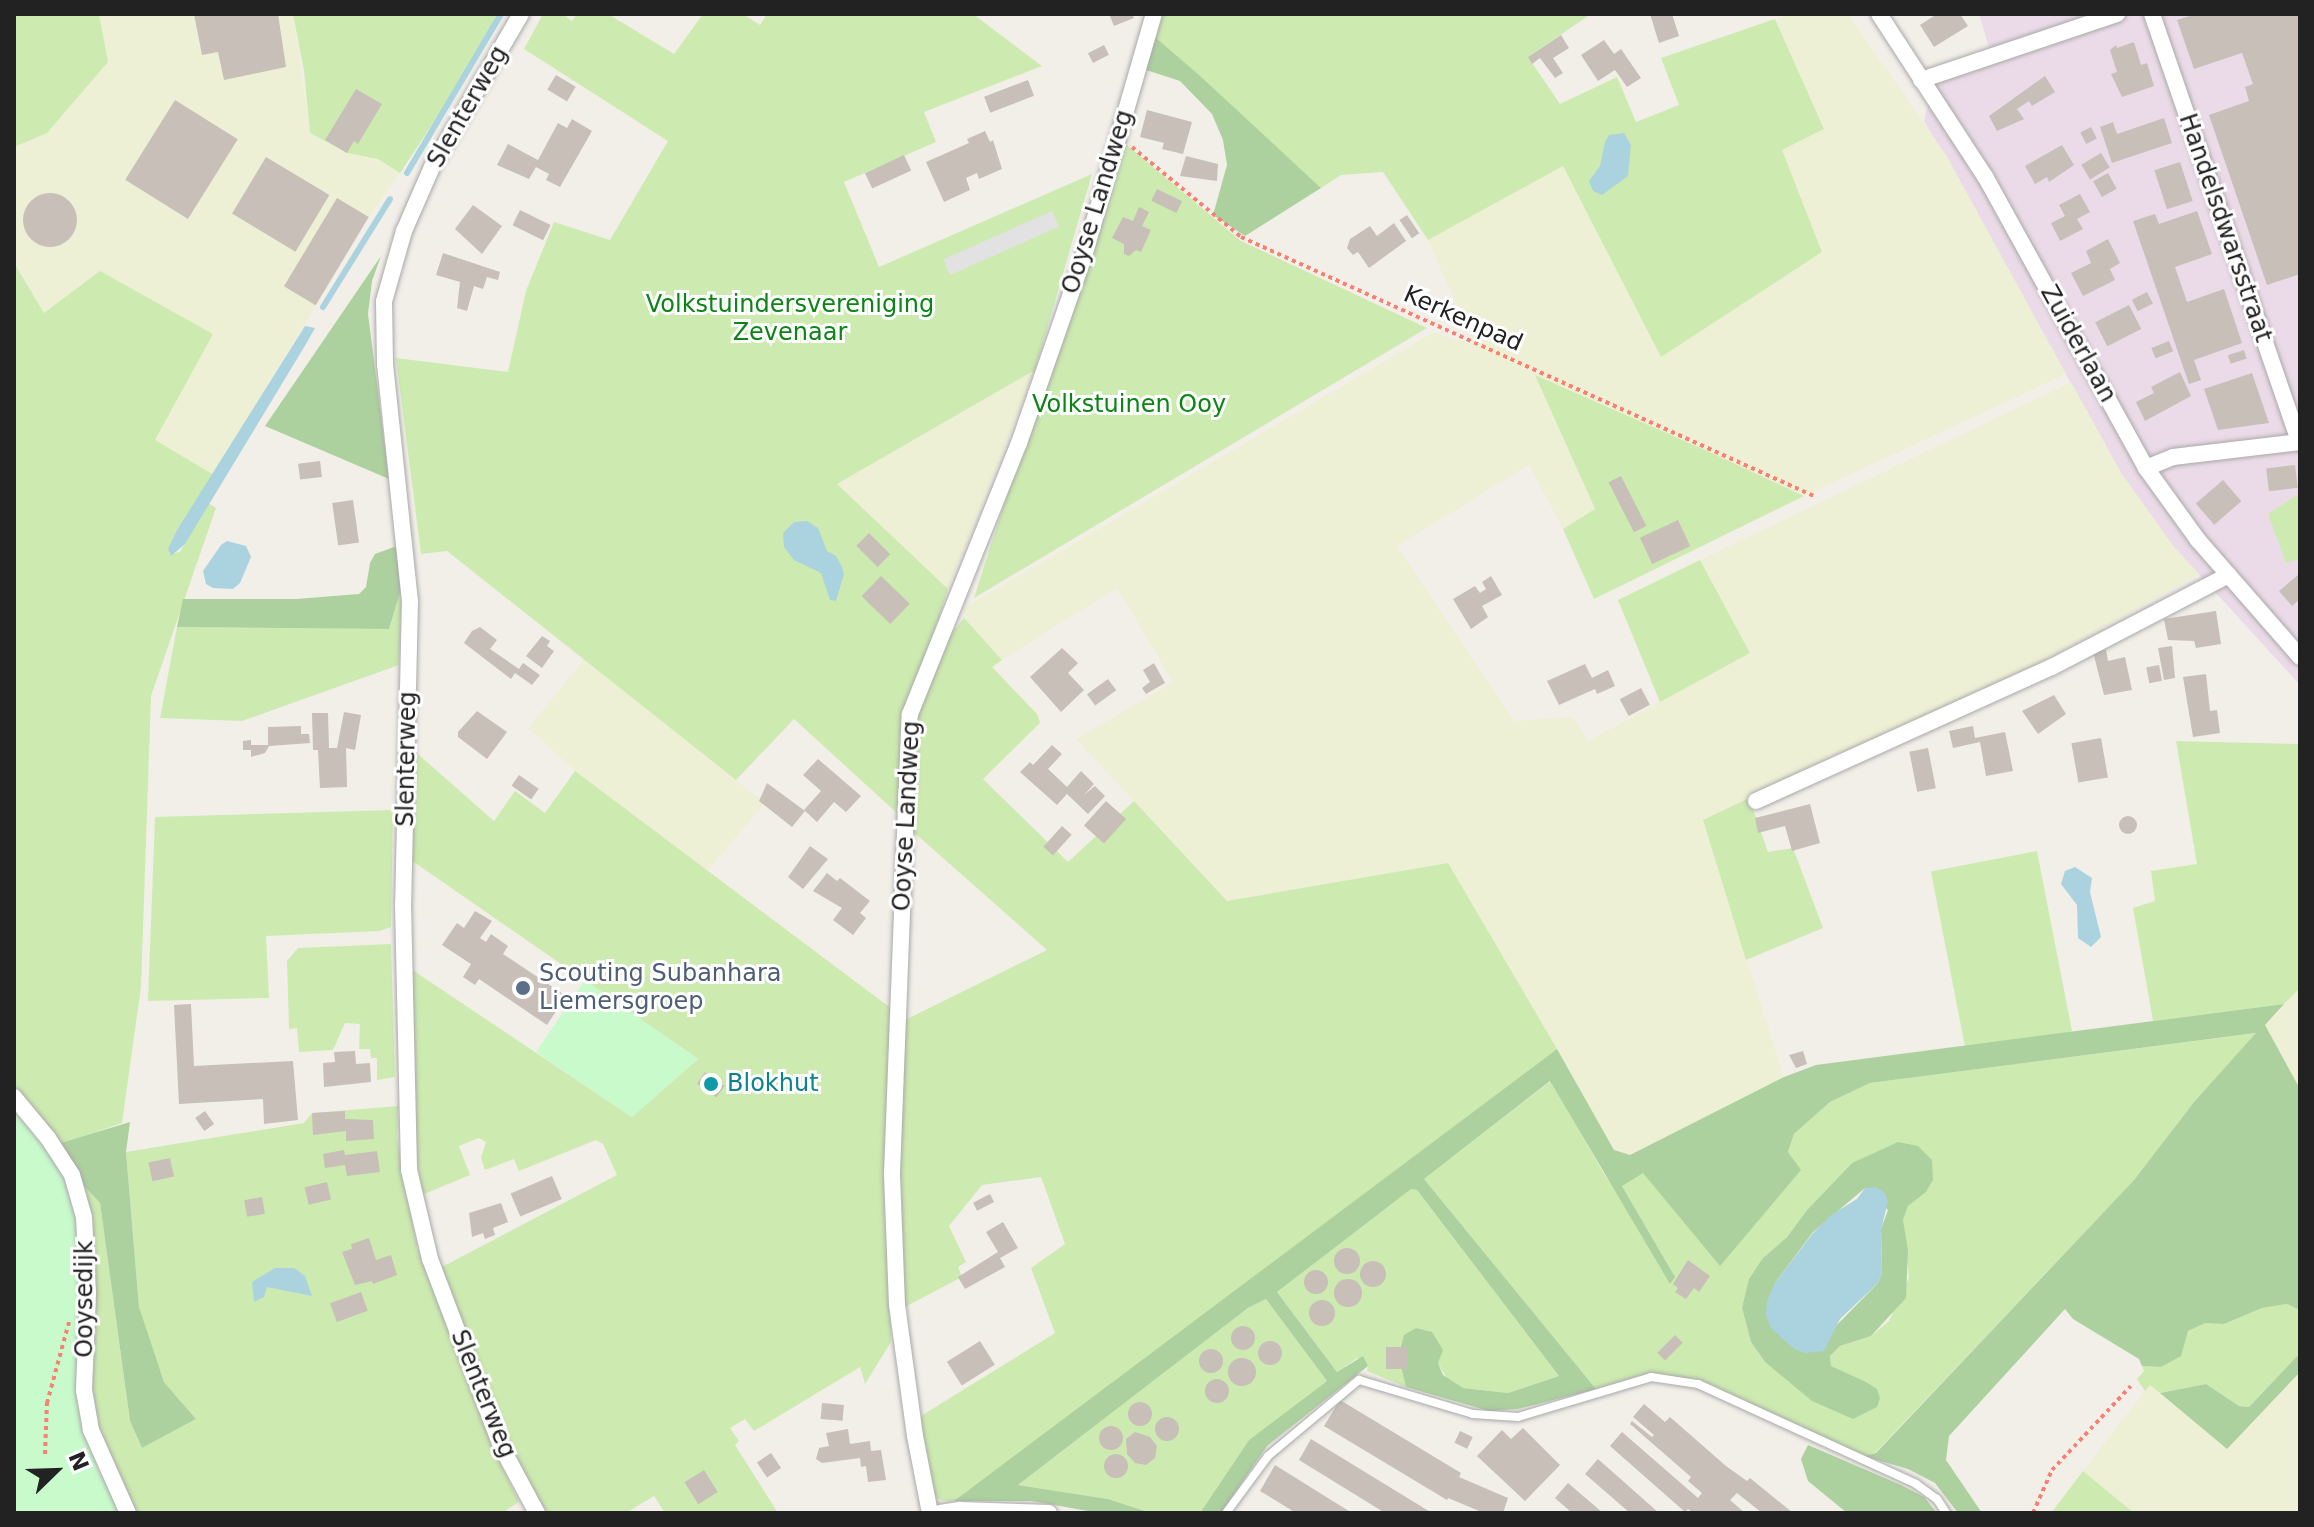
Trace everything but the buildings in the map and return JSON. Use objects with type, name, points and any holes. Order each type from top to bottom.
[{"type":"street","name":"Slenterweg","points":[[521,14],[432,167],[404,231],[384,301],[385,364],[410,601],[403,904],[409,1170],[430,1259],[501,1446],[537,1513]]},
{"type":"street","name":"Ooyse Landweg","points":[[930,1513],[915,1436],[897,1305],[892,1173],[910,714],[1019,443],[1084,256],[1154,14]]},
{"type":"street","name":"Zuiderlaan","points":[[1879,14],[1986,178],[2146,468],[2229,575],[2300,657]]},
{"type":"street","points":[[1921,80],[2117,14]]},
{"type":"street","name":"Handelsdwarsstraat","points":[[2152,14],[2300,442]]},
{"type":"street","points":[[2146,468],[2173,457],[2300,442]]},
{"type":"street","points":[[1756,801],[2052,667],[2229,575]]},
{"type":"street","name":"Ooysedijk","points":[[14,1097],[48,1138],[72,1175],[84,1217],[88,1293],[84,1390],[91,1430],[128,1513]]},
{"type":"street","points":[[940,1513],[960,1510],[1049,1513]]},
{"type":"lane","points":[[1226,1513],[1268,1456],[1359,1380],[1473,1414],[1518,1417],[1651,1377],[1698,1384],[1916,1484],[1937,1499],[1946,1513]]},
{"type":"path","name":"Kerkenpad","points":[[1118,136],[1241,237],[1816,497]]},
{"type":"path","points":[[45,1454],[47,1403],[70,1319]]},
{"type":"path","points":[[2033,1513],[2052,1470],[2131,1386]]},
{"type":"shaded area","points":[[1979,14],[2300,14],[2300,685],[2173,546],[2121,473],[1924,121],[1937,68],[1990,51]]},
{"type":"shaded area","points":[[1052,211],[1059,227],[950,275],[943,259]]},
{"type":"green space","points":[[14,14],[99,14],[108,62],[47,133],[14,147]]},
{"type":"green space","points":[[99,14],[293,14],[310,133],[347,153],[378,159],[400,173],[369,217],[214,475],[154,441],[44,313],[14,263],[14,147],[47,133],[108,62]]},
{"type":"green space","points":[[293,14],[505,14],[400,173],[378,159],[347,153],[310,133],[304,71]]},
{"type":"green space","name":"Volkstuindersvereniging Zevenaar","points":[[543,14],[563,14],[572,21],[577,14],[608,14],[674,54],[703,14],[743,14],[760,25],[767,14],[973,14],[1042,66],[924,112],[936,142],[844,182],[879,267],[1092,174],[1035,370],[837,484],[948,589],[907,716],[898,814],[794,719],[736,780],[447,551],[421,554],[396,358],[508,372],[526,291],[554,222],[610,240],[668,141],[524,49]]},
{"type":"green space","points":[[1152,14],[1591,14],[1528,57],[1560,104],[1617,77],[1636,122],[1679,105],[1661,58],[1775,19],[1824,129],[1782,150],[1822,252],[1661,357],[1563,166],[1428,240],[1383,172],[1341,175],[1321,188],[1148,31]]},
{"type":"green space","points":[[1791,14],[1848,14],[1946,155],[2066,374],[1804,496],[1536,375],[1595,510],[1563,529],[1529,465],[1397,546],[1514,721],[1573,717],[1588,741],[1750,653],[1700,560],[2071,382],[2121,473],[2173,546],[2199,574],[2032,667],[1703,820],[1784,1077],[1630,1155],[1614,1150],[1448,863],[1227,901],[1076,739],[1173,682],[1117,588],[1002,660],[969,625],[962,609],[1434,332],[1474,346],[1428,240],[1563,166],[1661,357],[1822,252],[1782,150],[1824,129],[1775,19]]},
{"type":"green space","points":[[1148,31],[1321,188],[1245,236],[1213,215],[1227,165],[1223,140],[1212,114],[1180,81],[1137,67]]},
{"type":"green space","name":"Volkstuinen Ooy","points":[[1121,140],[1241,241],[1427,328],[974,598]]},
{"type":"green space","points":[[381,256],[372,281],[368,314],[389,479],[265,426]]},
{"type":"green space","points":[[14,263],[44,313],[100,271],[213,334],[155,440],[214,475],[177,530],[169,554],[180,552],[208,503],[216,508],[151,696],[141,987],[122,1123],[62,1144],[85,1187],[100,1203],[130,1421],[142,1448],[196,1419],[164,1382],[139,1307],[126,1152],[304,1123],[312,1113],[398,1106],[397,1138],[417,1247],[496,1455],[519,1502],[502,1513],[136,1513],[100,1440],[92,1399],[96,1306],[92,1236],[14,1090]]},
{"type":"green space","points":[[1035,370],[948,589],[837,484]]},
{"type":"green space","points":[[1535,375],[1804,496],[1594,599],[1563,529],[1595,509]]},
{"type":"green space","points":[[2300,493],[2300,559],[2286,563],[2268,514]]},
{"type":"green space","points":[[397,548],[402,586],[389,629],[177,627],[183,599],[296,599],[359,594],[366,587],[370,563],[375,554]]},
{"type":"green space","points":[[1700,560],[1750,653],[1660,702],[1618,600]]},
{"type":"green space","points":[[402,586],[399,665],[242,721],[160,718],[177,627],[389,629]]},
{"type":"green space","points":[[964,618],[1002,660],[992,667],[1037,714],[1040,723],[983,779],[1068,862],[1134,801],[1227,901],[1448,863],[1557,1049],[1103,1391],[954,1501],[946,1501],[938,1499],[930,1489],[916,1419],[1055,1333],[1031,1268],[1065,1244],[1041,1177],[982,1185],[949,1226],[966,1262],[958,1267],[962,1277],[903,1308],[895,1178],[901,1022],[1047,950],[909,828],[914,732],[920,696],[934,655]]},
{"type":"green space","points":[[584,659],[765,803],[707,871],[575,771],[528,728]]},
{"type":"green space","points":[[2176,741],[2300,744],[2300,988],[2284,1004],[2153,1021],[2133,908],[2155,901],[2151,871],[2197,864]]},
{"type":"green space","points":[[411,748],[494,821],[515,791],[545,813],[575,771],[892,1009],[887,1168],[891,1342],[865,1384],[860,1367],[754,1431],[745,1419],[730,1428],[739,1441],[735,1445],[778,1513],[665,1513],[654,1496],[626,1513],[544,1513],[529,1486],[440,1268],[617,1175],[603,1144],[596,1140],[519,1171],[514,1159],[485,1170],[481,1158],[486,1142],[479,1138],[459,1146],[470,1175],[422,1195],[415,1144],[411,969],[632,1117],[698,1059],[411,860]]},
{"type":"green space","points":[[1749,798],[1768,852],[1793,848],[1823,928],[1746,960],[1703,820]]},
{"type":"green space","points":[[393,810],[391,927],[380,931],[266,936],[269,998],[148,1001],[155,817]]},
{"type":"green space","points":[[2037,851],[2072,1032],[1966,1052],[1931,872]]},
{"type":"green space","points":[[391,944],[395,1077],[377,1080],[377,1058],[371,1058],[370,1049],[359,1049],[360,1024],[345,1023],[333,1050],[299,1052],[297,1028],[289,1029],[287,961],[298,948]]},
{"type":"green space","points":[[585,980],[698,1059],[632,1117],[536,1052]]},
{"type":"green space","points":[[2300,988],[2300,1089],[2265,1025]]},
{"type":"green space","points":[[2284,1004],[2265,1025],[2300,1089],[2300,1310],[2287,1304],[2262,1308],[2224,1324],[2205,1323],[2188,1331],[2181,1356],[2161,1367],[2142,1366],[2139,1359],[2073,1319],[2065,1309],[1949,1436],[1946,1460],[1982,1513],[1958,1513],[1935,1483],[1908,1469],[1864,1456],[1876,1453],[2134,1180],[2194,1102],[2256,1033],[1870,1083],[1830,1102],[1794,1134],[1788,1152],[1801,1170],[1720,1266],[1643,1173],[1622,1186],[1675,1277],[1670,1284],[1550,1081],[1424,1179],[1596,1389],[1518,1409],[1489,1411],[1406,1387],[1401,1367],[1401,1347],[1404,1335],[1416,1328],[1432,1332],[1443,1350],[1438,1363],[1443,1375],[1463,1388],[1508,1393],[1559,1376],[1417,1190],[1411,1189],[1277,1292],[1337,1372],[1363,1356],[1368,1366],[1267,1446],[1221,1513],[1200,1513],[1249,1440],[1327,1381],[1266,1299],[1248,1308],[1018,1485],[1108,1499],[1151,1513],[1099,1513],[1032,1501],[954,1501],[1557,1049],[1614,1150],[1630,1155],[1784,1077],[1816,1065]]},
{"type":"green space","points":[[2258,1033],[2194,1102],[2134,1180],[1875,1453],[1864,1456],[1702,1382],[1647,1376],[1596,1389],[1424,1179],[1551,1081],[1604,1174],[1675,1277],[1622,1186],[1643,1172],[1720,1265],[1788,1152],[1794,1134],[1830,1102],[1870,1083]],"holes":[[[1852,1163],[1933,1180],[1926,1191],[1908,1206],[1903,1220],[1909,1278],[1889,1321],[1871,1336],[1840,1346],[1830,1356],[1831,1366],[1840,1373],[1866,1382],[1765,1362],[1751,1342],[1742,1308],[1763,1258],[1787,1237],[1807,1210]]]},
{"type":"green space","points":[[14,1112],[59,1164],[73,1197],[81,1244],[78,1403],[97,1467],[122,1513],[14,1513]]},
{"type":"green space","points":[[130,1122],[126,1152],[139,1307],[164,1382],[196,1419],[142,1448],[130,1421],[100,1203],[85,1187],[61,1143]]},
{"type":"green space","points":[[1898,1142],[1918,1146],[1932,1160],[1933,1180],[1926,1192],[1908,1206],[1903,1220],[1908,1250],[1906,1298],[1871,1336],[1840,1346],[1830,1356],[1831,1366],[1877,1389],[1880,1398],[1877,1407],[1853,1419],[1812,1401],[1765,1362],[1751,1342],[1742,1308],[1749,1279],[1763,1258],[1787,1237],[1807,1210],[1852,1163]],"holes":[[[1865,1188],[1888,1210],[1881,1229],[1882,1272],[1878,1283],[1832,1330],[1775,1283],[1813,1232]]]},
{"type":"green space","points":[[1411,1188],[1417,1190],[1559,1376],[1508,1393],[1463,1388],[1449,1382],[1438,1363],[1401,1367],[1406,1387],[1367,1371],[1368,1366],[1357,1358],[1337,1372],[1277,1292]]},
{"type":"green space","points":[[1266,1299],[1327,1381],[1249,1440],[1200,1513],[1151,1513],[1108,1499],[1018,1485],[1248,1308]]},
{"type":"green space","points":[[2287,1304],[2300,1310],[2300,1353],[2249,1407],[2239,1406],[2206,1384],[2160,1393],[2150,1385],[2145,1391],[2137,1379],[2144,1371],[2142,1366],[2161,1367],[2188,1331],[2205,1322],[2224,1324],[2262,1308]]},
{"type":"green space","points":[[2300,1353],[2300,1372],[2227,1449],[2160,1393],[2206,1384],[2239,1406],[2249,1407]]},
{"type":"green space","points":[[2300,1372],[2300,1513],[2134,1513],[2083,1471],[2150,1384],[2227,1448]]},
{"type":"green space","points":[[1808,1445],[1924,1497],[1937,1513],[1847,1513],[1808,1481],[1801,1459]]},
{"type":"green space","points":[[2083,1471],[2134,1513],[2051,1513]]},
{"type":"water","points":[[1624,133],[1631,145],[1628,176],[1602,195],[1593,191],[1589,181],[1600,166],[1609,135]]},
{"type":"water","points":[[305,326],[315,328],[185,544],[171,556],[168,549],[177,530]]},
{"type":"water","points":[[807,521],[818,528],[827,551],[836,556],[842,567],[844,574],[836,601],[830,600],[821,573],[794,560],[784,547],[783,533],[794,522]]},
{"type":"water","points":[[227,541],[246,546],[251,557],[240,583],[233,589],[213,588],[206,584],[203,571]]},
{"type":"water","points":[[2075,867],[2092,878],[2090,892],[2101,937],[2091,947],[2078,938],[2077,905],[2061,884],[2065,871]]},
{"type":"water","points":[[1876,1187],[1885,1193],[1888,1201],[1881,1230],[1882,1272],[1878,1283],[1840,1319],[1824,1351],[1805,1353],[1794,1349],[1771,1328],[1766,1315],[1767,1301],[1775,1283],[1813,1233],[1831,1215],[1857,1199],[1865,1188]]},
{"type":"water","points":[[275,1268],[294,1268],[305,1276],[312,1296],[267,1287],[264,1297],[254,1302],[252,1282]]},
{"type":"waterway","points":[[407,173],[501,14]]},
{"type":"waterway","points":[[323,307],[390,199]]},
{"type":"place","name":"Scouting Subanhara Liemersgroep","points":[[523,988]]},
{"type":"place","name":"Blokhut","points":[[711,1084]]}]
